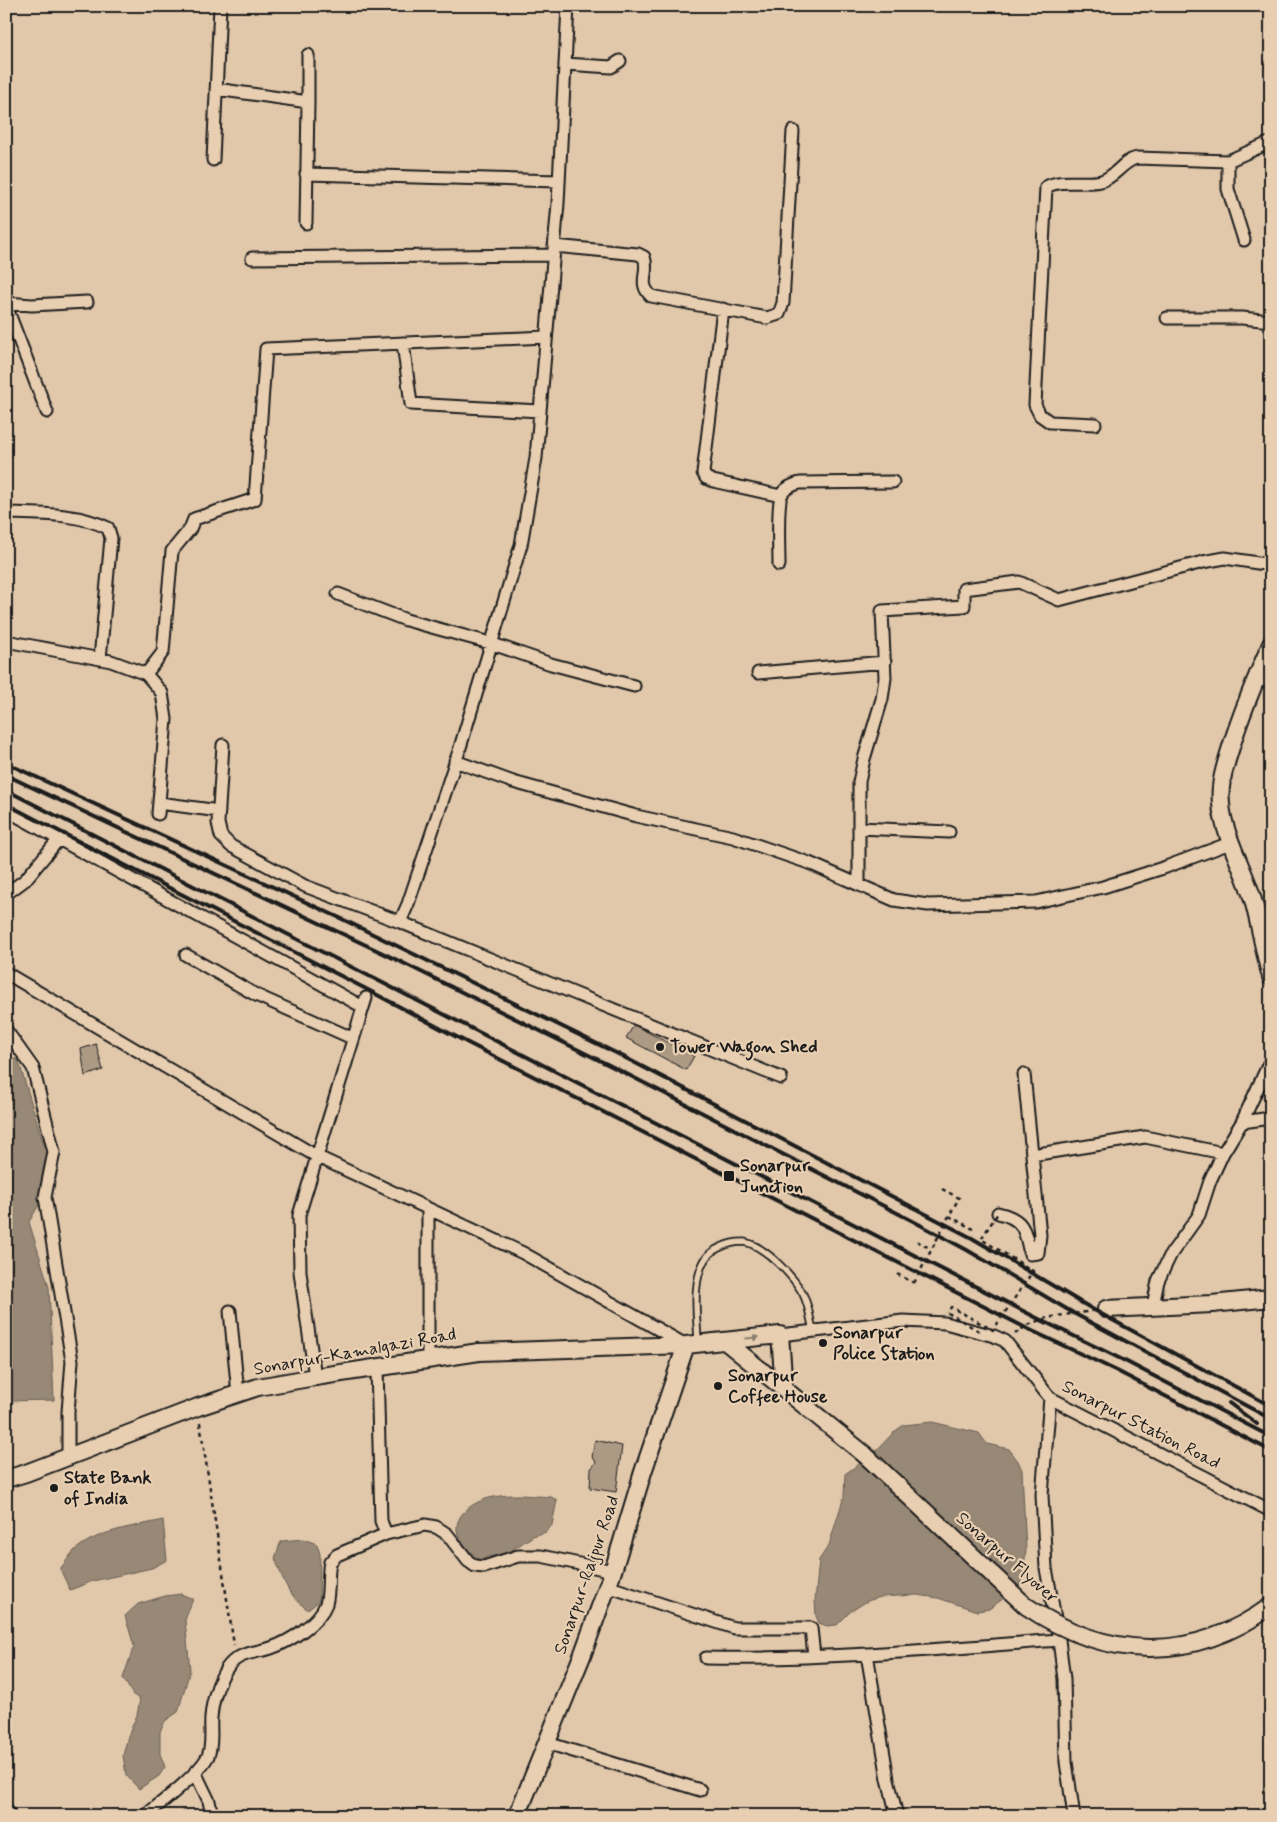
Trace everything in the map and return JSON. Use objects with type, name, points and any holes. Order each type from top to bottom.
[{"type":"main road","points":[[1271,644],[1263,680],[1243,708],[1226,763],[1221,787],[1222,815],[1230,843],[1242,869],[1265,935],[1271,978]]},
{"type":"main road","points":[[1106,1308],[1212,1304],[1271,1298]]},
{"type":"main road","points":[[725,1342],[780,1335],[784,1389]]},
{"type":"main road","name":"Sonarpur-Kamalgazi Road","points":[[6,1479],[198,1407],[258,1387],[479,1352],[725,1342]]},
{"type":"main road","name":"Sonarpur Flyover","points":[[725,1342],[864,1454],[997,1580],[1026,1606],[1049,1621],[1103,1643],[1132,1648],[1160,1648],[1187,1645],[1233,1630],[1271,1606]]},
{"type":"main road","name":"Sonarpur-Rajpur Road","points":[[517,1816],[582,1656],[610,1578],[643,1472],[692,1344]]},
{"type":"street","points":[[213,160],[220,6]]},
{"type":"street","points":[[400,922],[408,904],[455,761],[521,545],[534,475],[554,250],[568,6]]},
{"type":"street","points":[[306,223],[308,55]]},
{"type":"street","points":[[565,64],[611,67],[620,61]]},
{"type":"street","points":[[216,90],[308,102]]},
{"type":"street","points":[[252,258],[554,250],[638,254],[644,256],[646,262],[644,285],[646,291],[651,296],[767,318],[779,314],[784,303],[793,131]]},
{"type":"street","points":[[1095,424],[1050,422],[1040,415],[1035,404],[1046,187],[1057,183],[1098,182],[1107,179],[1124,164],[1137,158],[1228,161],[1271,142]]},
{"type":"street","points":[[1228,161],[1228,189],[1244,240]]},
{"type":"street","points":[[306,174],[559,181]]},
{"type":"street","points":[[47,412],[6,304],[32,305],[86,302]]},
{"type":"street","points":[[723,309],[703,463],[704,473],[706,478],[713,481],[781,496]]},
{"type":"street","points":[[1167,318],[1242,318],[1271,321]]},
{"type":"street","points":[[146,674],[163,652],[172,552],[190,529],[194,519],[255,499],[266,349],[546,337]]},
{"type":"street","points":[[403,343],[411,404],[540,411]]},
{"type":"street","points":[[779,565],[781,496],[789,486],[800,483],[893,482]]},
{"type":"street","points":[[6,513],[44,514],[94,521],[108,528],[111,538],[100,659]]},
{"type":"street","points":[[859,885],[860,782],[864,759],[882,699],[885,678],[882,611],[964,606],[964,589],[1019,582],[1059,600],[1218,560],[1232,559],[1271,565]]},
{"type":"street","points":[[338,594],[406,620],[490,643],[551,664],[634,686]]},
{"type":"street","points":[[6,641],[100,659],[146,674],[162,693],[166,719],[159,808],[219,812]]},
{"type":"street","points":[[758,673],[885,662]]},
{"type":"street","points":[[223,745],[218,823],[221,836],[231,846],[304,886],[400,922],[781,1078]]},
{"type":"street","points":[[455,761],[513,782],[636,816],[733,838],[809,864],[894,900],[928,905],[1036,902],[1103,886],[1166,867],[1230,843]]},
{"type":"street","points":[[6,810],[364,1003],[299,1215],[298,1253],[315,1377]]},
{"type":"street","points":[[859,828],[949,832]]},
{"type":"street","points":[[6,894],[25,880],[58,839]]},
{"type":"street","points":[[186,955],[256,995],[352,1038]]},
{"type":"street","points":[[6,973],[316,1156],[523,1253],[692,1344]]},
{"type":"street","points":[[6,1030],[33,1068],[54,1152],[45,1197],[72,1361],[68,1412],[68,1457]]},
{"type":"street","points":[[1153,1306],[1158,1282],[1171,1254],[1199,1215],[1210,1181],[1223,1153],[1242,1122],[1271,1059]]},
{"type":"street","points":[[998,1213],[1012,1216],[1025,1230],[1030,1254],[1038,1253],[1040,1235],[1024,1074]]},
{"type":"street","points":[[1242,1122],[1271,1118]]},
{"type":"street","points":[[1032,1155],[1145,1137],[1223,1153]]},
{"type":"street","points":[[428,1209],[428,1359]]},
{"type":"street","points":[[230,1312],[238,1394]]},
{"type":"street","points":[[780,1335],[903,1321],[945,1323],[979,1331],[1005,1341]]},
{"type":"street","name":"Sonarpur Station Road","points":[[1005,1341],[1050,1398],[1271,1511]]},
{"type":"street","points":[[377,1367],[381,1521],[386,1534]]},
{"type":"street","points":[[1050,1398],[1042,1495],[1046,1568],[1064,1679],[1066,1762],[1074,1816]]},
{"type":"street","points":[[145,1816],[202,1766],[209,1754],[214,1702],[227,1668],[236,1658],[277,1645],[314,1622],[322,1613],[326,1602],[330,1562],[337,1555],[386,1534],[425,1525],[436,1527],[447,1534],[468,1561],[475,1566],[484,1567],[518,1556],[541,1556],[610,1578],[734,1628],[811,1628],[814,1656]]},
{"type":"street","points":[[706,1658],[750,1659],[867,1654],[1059,1640]]},
{"type":"street","points":[[867,1654],[888,1780],[897,1816]]},
{"type":"street","points":[[547,1743],[700,1790]]},
{"type":"street","points":[[195,1772],[209,1801],[212,1816]]},
{"type":"street","points":[[6,1809],[10,1816]]},
{"type":"lane","points":[[692,1344],[696,1293],[700,1274],[706,1259],[715,1249],[726,1244],[744,1242],[763,1251],[792,1278],[809,1308],[812,1332]]},
{"type":"path","points":[[898,1274],[914,1284],[959,1198],[942,1188]]},
{"type":"path","points":[[979,1331],[948,1313],[951,1307],[994,1330],[1033,1271],[981,1239],[998,1213]]},
{"type":"path","points":[[949,1216],[973,1229]]},
{"type":"path","points":[[917,1241],[931,1249]]},
{"type":"path","points":[[1005,1341],[1039,1319],[1106,1308]]},
{"type":"path","points":[[198,1407],[236,1658]]},
{"type":"shaded area","points":[[6,1058],[18,1059],[49,1161],[51,1184],[29,1222],[49,1287],[54,1400],[6,1401]]},
{"type":"shaded area","points":[[932,1422],[979,1433],[987,1444],[1009,1449],[1018,1461],[1022,1470],[1026,1550],[1023,1576],[1019,1587],[989,1609],[977,1611],[938,1598],[917,1595],[881,1597],[867,1601],[850,1612],[837,1625],[827,1626],[819,1623],[816,1616],[815,1601],[819,1560],[829,1545],[844,1496],[845,1474],[874,1453],[895,1431],[904,1425]]},
{"type":"shaded area","points":[[501,1496],[551,1497],[557,1500],[552,1525],[546,1532],[533,1536],[506,1554],[487,1557],[480,1562],[460,1539],[457,1523],[460,1518],[464,1512],[482,1500]]},
{"type":"shaded area","points":[[163,1520],[167,1560],[152,1568],[93,1581],[70,1590],[60,1569],[72,1553],[83,1544],[116,1530]]},
{"type":"shaded area","points":[[303,1539],[317,1544],[320,1554],[319,1601],[308,1610],[291,1593],[275,1558],[281,1541]]},
{"type":"shaded area","points":[[181,1594],[193,1599],[185,1620],[190,1670],[178,1712],[165,1721],[160,1732],[160,1754],[165,1767],[159,1776],[139,1789],[126,1775],[123,1755],[128,1736],[137,1715],[140,1699],[133,1695],[123,1678],[134,1646],[125,1616],[138,1604],[165,1596]]},
{"type":"building","name":"Tower Wagon Shed","points":[[634,1025],[694,1056],[686,1070],[626,1038]]},
{"type":"building","points":[[96,1044],[103,1070],[85,1076],[81,1049]]},
{"type":"building","points":[[595,1440],[622,1446],[616,1492],[590,1488],[591,1469],[596,1462],[592,1457]]},
{"type":"railway","points":[[6,763],[340,918],[618,1054],[972,1238],[1094,1310],[1271,1406]]},
{"type":"railway","points":[[6,775],[387,955],[613,1067],[911,1220],[967,1250],[1075,1314],[1271,1419]]},
{"type":"railway","points":[[6,790],[1271,1437]]},
{"type":"railway","points":[[6,804],[468,1043],[1024,1327],[1117,1371],[1271,1451]]},
{"type":"railway","points":[[1229,1403],[1257,1424]]},
{"type":"place","name":"Tower Wagon Shed","points":[[660,1047]]},
{"type":"place","name":"Sonarpur Junction","points":[[729,1176]]},
{"type":"place","name":"Sonarpur Police Station","points":[[823,1343]]},
{"type":"place","name":"Sonarpur Coffee House","points":[[718,1386]]},
{"type":"place","name":"State Bank of India","points":[[54,1488]]}]
